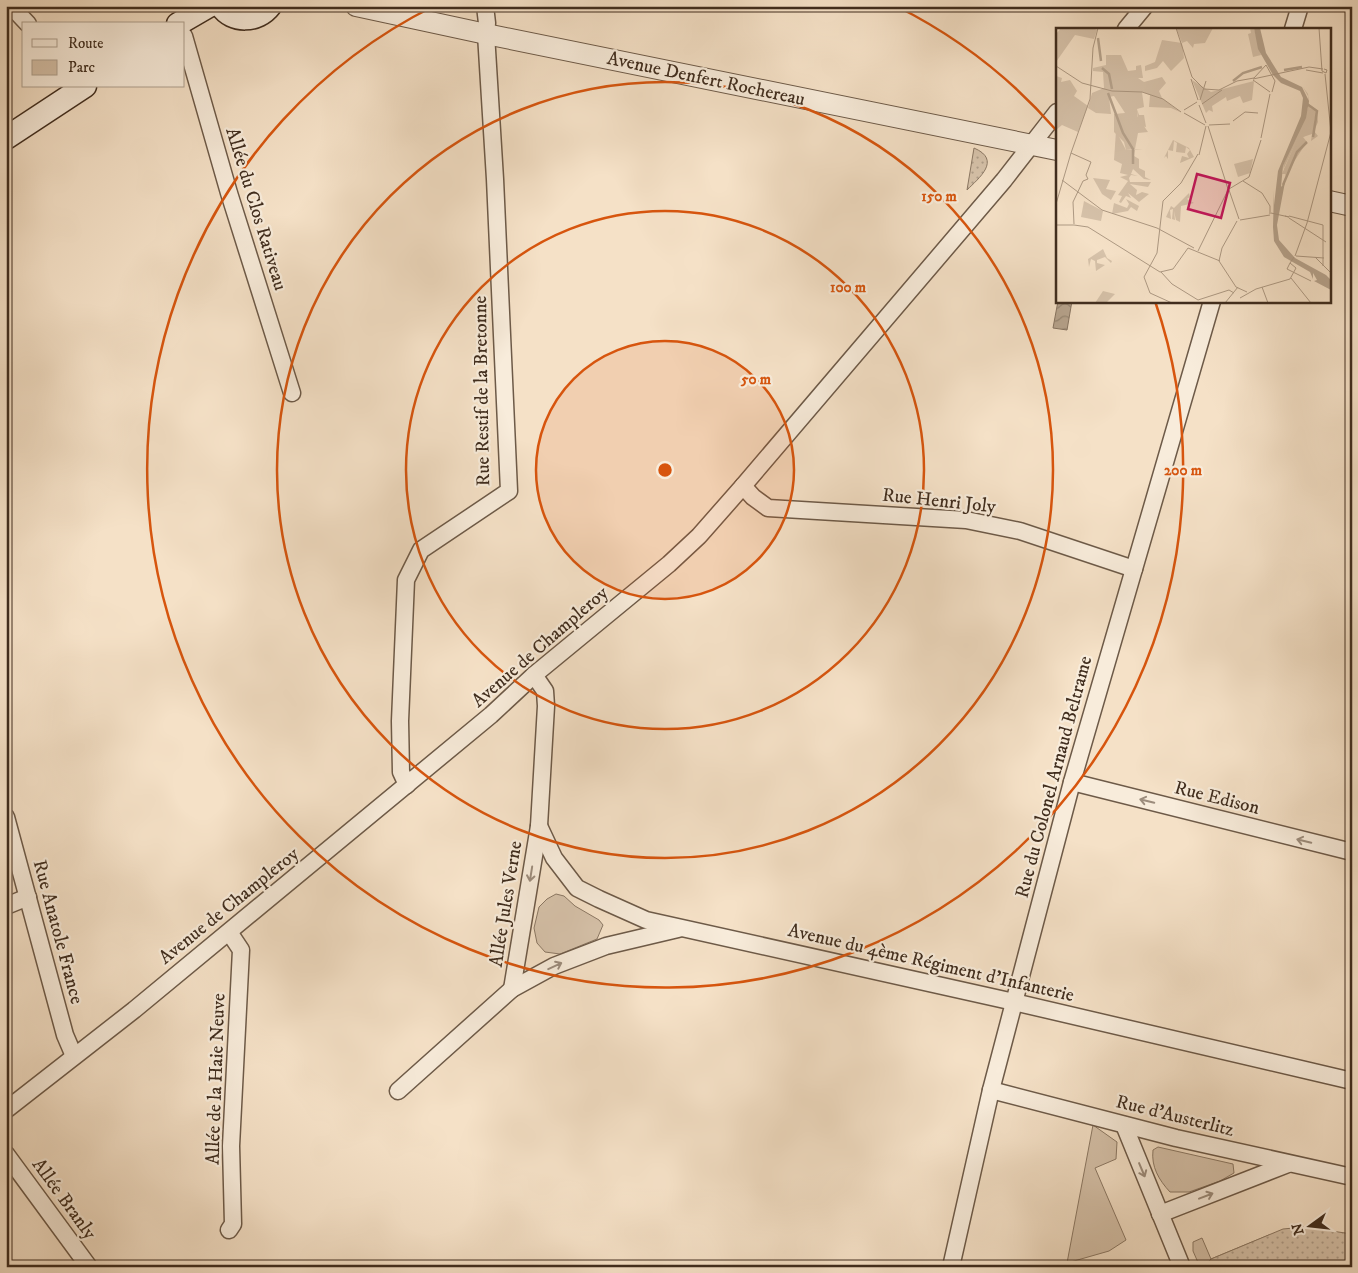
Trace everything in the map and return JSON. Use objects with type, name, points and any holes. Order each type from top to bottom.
[{"type":"main road","points":[[185,23],[209,6]]},
{"type":"main road","points":[[220,6],[231,16],[240,18],[259,16],[270,6]]},
{"type":"main road","points":[[6,138],[82,88]]},
{"type":"street","points":[[12,6],[26,22]]},
{"type":"street","name":"Avenue Denfert Rochereau","points":[[356,6],[1056,150]]},
{"type":"street","name":"Rue Restif de la Bretonne","points":[[407,785],[401,772],[400,721],[406,580],[421,550],[509,491],[485,6]]},
{"type":"street","points":[[1127,28],[1145,6]]},
{"type":"street","points":[[1293,28],[1300,6]]},
{"type":"street","name":"Allée du Clos Rativeau","points":[[185,44],[292,393]]},
{"type":"street","name":"Avenue de Champleroy","points":[[6,1110],[134,1010],[229,932],[491,716],[534,676],[670,564],[699,536],[743,486],[1004,180],[1056,113]]},
{"type":"street","points":[[1330,201],[1352,206]]},
{"type":"street","name":"Rue du Colonel Arnaud Beltrame","points":[[951,1267],[991,1090],[1072,782],[1212,302]]},
{"type":"street","name":"Rue Henri Joly","points":[[743,486],[753,497],[768,508],[966,520],[1020,531],[1134,569]]},
{"type":"street","name":"Allée Jules Verne","points":[[512,989],[539,826],[546,706],[545,691],[534,676]]},
{"type":"street","name":"Rue Edison","points":[[1072,782],[1352,852]]},
{"type":"street","name":"Rue Anatole France","points":[[6,817],[65,1035],[74,1056]]},
{"type":"street","name":"Avenue du 4ème Régiment d'Infanterie","points":[[539,826],[554,858],[577,888],[646,920],[1014,1002],[1352,1081]]},
{"type":"street","points":[[6,906],[28,897]]},
{"type":"street","name":"Allée Jules Verne","points":[[398,1091],[512,989],[554,966],[606,946],[682,928]]},
{"type":"street","name":"Allée de la Haie Neuve","points":[[229,932],[241,950],[231,1146],[233,1224],[229,1230]]},
{"type":"street","name":"Rue d'Austerlitz","points":[[991,1090],[1124,1125],[1288,1164],[1352,1177]]},
{"type":"street","points":[[1124,1125],[1182,1267]]},
{"type":"street","name":"Allée Branly","points":[[6,1154],[89,1267]]},
{"type":"street","points":[[1160,1214],[1288,1164]]},
{"type":"green space","points":[[974,148],[986,158],[986,169],[967,190]]},
{"type":"green space","points":[[556,894],[564,896],[575,906],[599,920],[603,925],[597,939],[560,954],[545,952],[537,943],[534,928],[539,907]]},
{"type":"green space","points":[[1093,1125],[1117,1142],[1116,1159],[1095,1168],[1126,1240],[1109,1251],[1067,1263]]},
{"type":"green space","points":[[1158,1147],[1233,1164],[1234,1173],[1220,1181],[1189,1192],[1170,1192],[1159,1178],[1153,1162],[1153,1150]]},
{"type":"green space","points":[[1304,1227],[1352,1234],[1352,1267],[1204,1267],[1211,1259],[1283,1229]]},
{"type":"green space","points":[[1269,1235],[1267,1267],[1200,1267],[1193,1251],[1193,1242],[1202,1238],[1211,1259]]},
{"type":"water","points":[[1058,302],[1072,302],[1067,330],[1053,328]]}]
